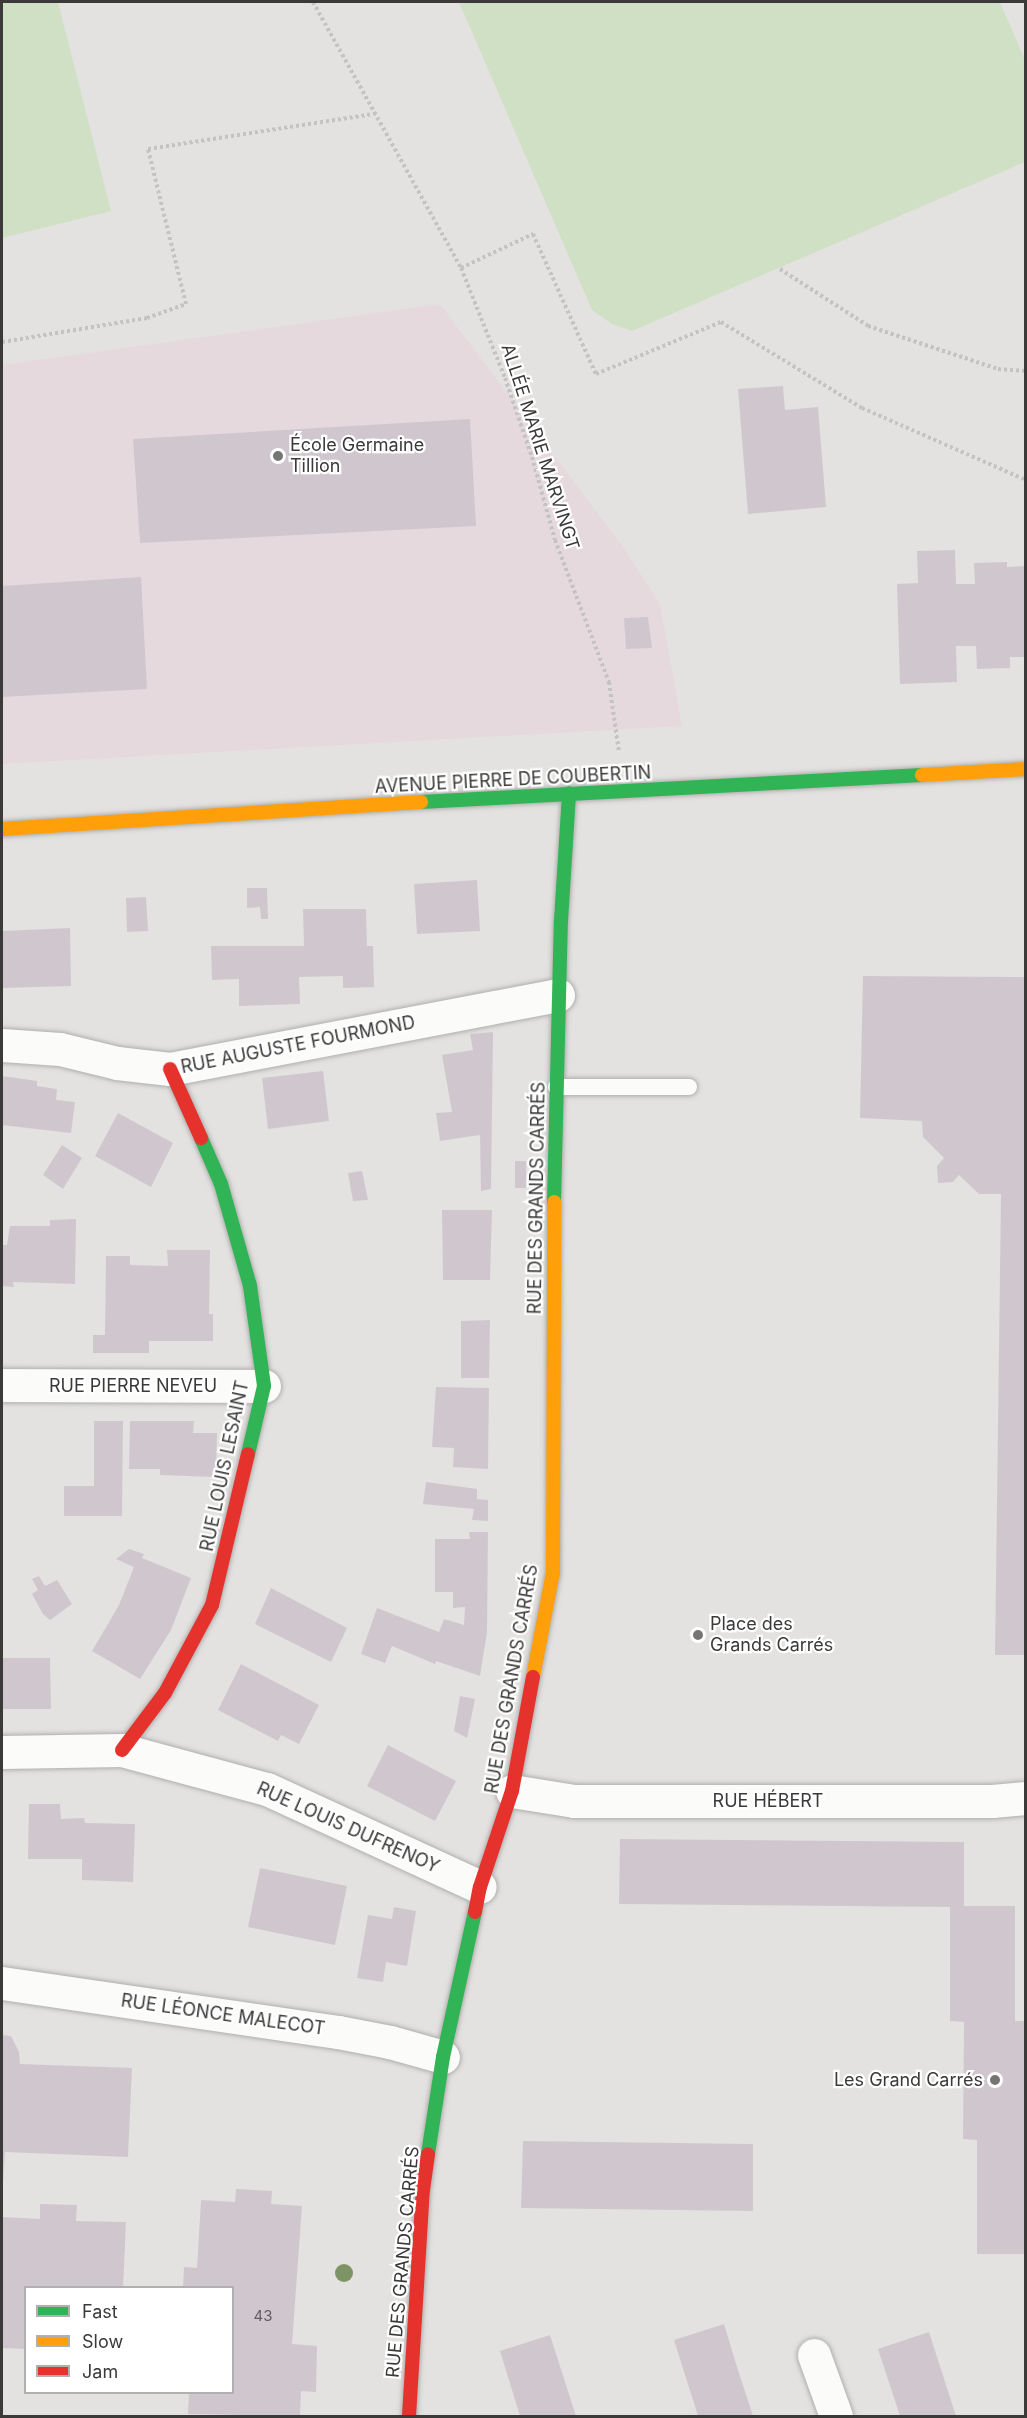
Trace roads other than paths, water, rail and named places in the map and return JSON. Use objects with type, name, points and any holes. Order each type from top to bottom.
[{"type":"street","name":"AVENUE PIERRE DE COUBERTIN","points":[[2,829],[569,793],[625,792],[1026,769]]},
{"type":"street","name":"RUE DES GRANDS CARRÉS","points":[[409,2416],[423,2190],[443,2057],[480,1887],[512,1791],[553,1572],[556,1086],[558,995],[569,793]]},
{"type":"street","name":"RUE AUGUSTE FOURMOND","points":[[2,1045],[60,1049],[117,1063],[170,1069],[558,995]]},
{"type":"street","name":"RUE LOUIS LESAINT","points":[[122,1750],[165,1693],[212,1605],[264,1386],[249,1286],[221,1184],[170,1069]]},
{"type":"street","name":"RUE PIERRE NEVEU","points":[[2,1385],[264,1386]]},
{"type":"street","name":"RUE LOUIS DUFRENOY","points":[[2,1752],[122,1750],[267,1789],[480,1887]]},
{"type":"street","name":"RUE HÉBERT","points":[[512,1791],[574,1801],[992,1802],[1026,1798]]},
{"type":"street","name":"RUE LÉONCE MALECOT","points":[[2,1983],[338,2032],[390,2042],[443,2057]]},
{"type":"street","points":[[814,2355],[836,2416]]},
{"type":"lane","points":[[556,1086],[689,1087]]},
{"type":"place","name":"École Germaine Tillion","points":[[278,456]]},
{"type":"place","name":"Place des Grands Carrés","points":[[698,1635]]},
{"type":"place","name":"Les Grand Carrés","points":[[995,2080]]}]
